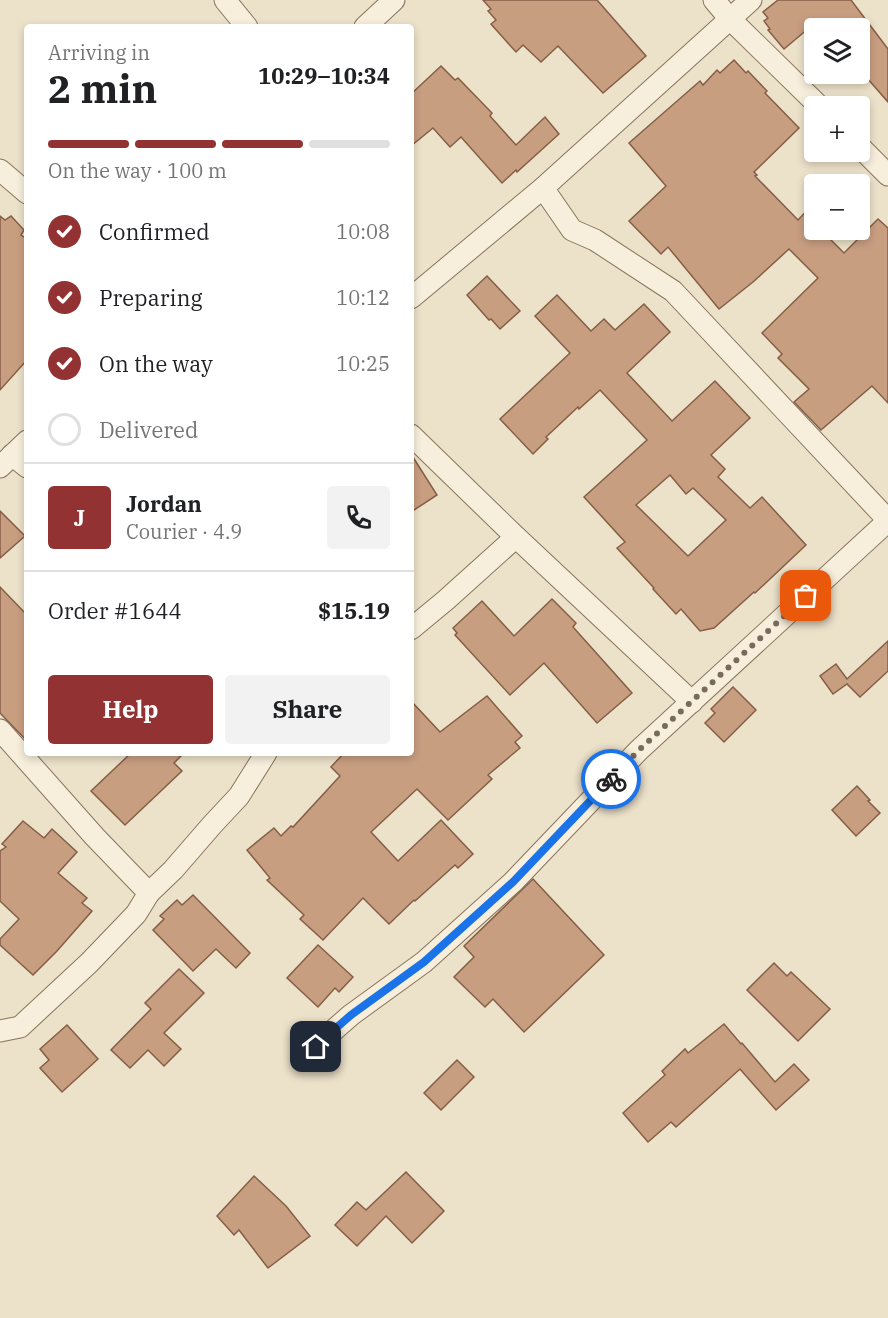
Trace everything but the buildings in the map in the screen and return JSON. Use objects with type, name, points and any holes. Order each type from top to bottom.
[{"type":"street","points":[[225,0],[245,24]]},
{"type":"street","points":[[368,24],[394,0]]},
{"type":"street","points":[[714,0],[730,19],[809,96]]},
{"type":"street","points":[[414,296],[543,188],[751,0]]},
{"type":"street","points":[[870,157],[888,175]]},
{"type":"street","points":[[0,170],[24,190]]},
{"type":"street","points":[[316,1047],[351,1015],[424,962],[513,882],[639,750],[888,520],[673,291],[595,240],[572,230],[543,188]]},
{"type":"street","points":[[414,438],[692,702]]},
{"type":"street","points":[[414,627],[516,537]]},
{"type":"street","points":[[0,730],[95,837],[149,893]]},
{"type":"street","points":[[0,1031],[20,1027],[89,963],[136,914],[149,893],[239,796],[264,756]]},
{"type":"way so far","points":[[611,779],[639,750],[806,596]]},
{"type":"route","points":[[316,1047],[351,1015],[424,962],[513,882],[611,779]]}]
